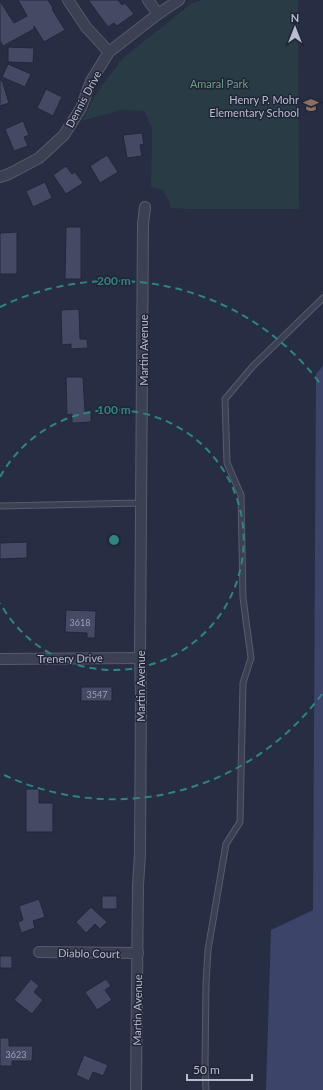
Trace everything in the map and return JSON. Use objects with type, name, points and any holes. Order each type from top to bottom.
[{"type":"street","points":[[68,0],[86,27],[109,52]]},
{"type":"street","points":[[148,0],[158,14]]},
{"type":"street","name":"Dennis Drive","points":[[0,177],[9,174],[39,158],[64,135],[81,108],[91,81],[109,52],[158,14],[179,0]]},
{"type":"street","name":"Martin Avenue","points":[[136,1090],[138,886],[140,854],[143,224],[145,207]]},
{"type":"street","name":"Trenery Drive","points":[[0,659],[140,658]]},
{"type":"street","name":"Diablo Court","points":[[39,952],[138,953]]},
{"type":"lane","points":[[206,1090],[205,1050],[208,950],[226,844],[240,822],[244,683],[251,658],[244,598],[241,495],[227,463],[225,399],[253,366],[323,298]]},
{"type":"lane","points":[[0,506],[141,503]]},
{"type":"green space","name":"Amaral Park","points":[[202,0],[298,0],[299,209],[170,208],[169,201],[163,190],[151,187],[152,128],[144,111],[120,110],[82,121],[97,92],[123,58],[192,3]]},
{"type":"water","points":[[323,366],[323,1090],[266,1090],[271,930],[313,910],[316,374]]},
{"type":"building","points":[[18,0],[48,0],[65,30],[44,42],[34,26],[34,29],[3,46],[0,41],[0,1],[14,23],[27,16]]},
{"type":"building","points":[[88,0],[118,0],[122,5],[125,3],[134,14],[117,26],[114,23],[108,27]]},
{"type":"building","points":[[8,47],[34,48],[33,63],[8,62]]},
{"type":"building","points":[[8,64],[31,74],[25,87],[2,77]]},
{"type":"building","points":[[2,80],[9,103],[0,106],[0,81]]},
{"type":"building","points":[[46,89],[62,97],[53,116],[37,108]]},
{"type":"building","points":[[23,121],[29,135],[24,137],[28,146],[14,151],[5,129]]},
{"type":"building","points":[[142,133],[144,144],[140,145],[142,156],[127,158],[123,135]]},
{"type":"building","points":[[107,155],[118,172],[100,183],[90,166]]},
{"type":"building","points":[[66,166],[72,174],[75,172],[83,183],[66,194],[53,175]]},
{"type":"building","points":[[45,182],[52,198],[33,207],[26,191]]},
{"type":"building","points":[[66,227],[81,227],[81,279],[65,279]]},
{"type":"building","points":[[17,232],[17,274],[0,274],[0,233]]},
{"type":"building","points":[[79,309],[80,339],[87,339],[88,348],[71,349],[71,344],[62,345],[61,310]]},
{"type":"building","points":[[66,377],[83,377],[85,412],[91,412],[91,422],[72,423],[72,414],[67,415]]},
{"type":"building","points":[[27,542],[27,558],[0,559],[0,543]]},
{"type":"building","points":[[66,610],[96,611],[95,638],[87,638],[87,633],[65,632]]},
{"type":"building","points":[[81,687],[112,687],[112,701],[81,701]]},
{"type":"building","points":[[26,789],[39,789],[39,803],[53,803],[53,832],[26,832]]},
{"type":"building","points":[[102,896],[117,896],[117,909],[102,909]]},
{"type":"building","points":[[39,899],[45,917],[33,921],[35,928],[21,933],[18,922],[23,920],[19,906]]},
{"type":"building","points":[[91,907],[107,922],[100,929],[95,924],[86,933],[76,922]]},
{"type":"building","points":[[0,956],[12,956],[12,968],[0,968]]},
{"type":"building","points":[[31,979],[39,986],[34,992],[43,1000],[32,1014],[14,1000]]},
{"type":"building","points":[[106,979],[111,986],[105,990],[112,1000],[97,1010],[85,992]]},
{"type":"building","points":[[0,1038],[9,1038],[9,1046],[33,1046],[32,1061],[12,1061],[12,1066],[0,1066]]},
{"type":"building","points":[[84,1055],[108,1065],[103,1076],[93,1072],[89,1081],[76,1075]]},
{"type":"place","name":"Henry P. Mohr Elementary School","points":[[311,105]]}]
